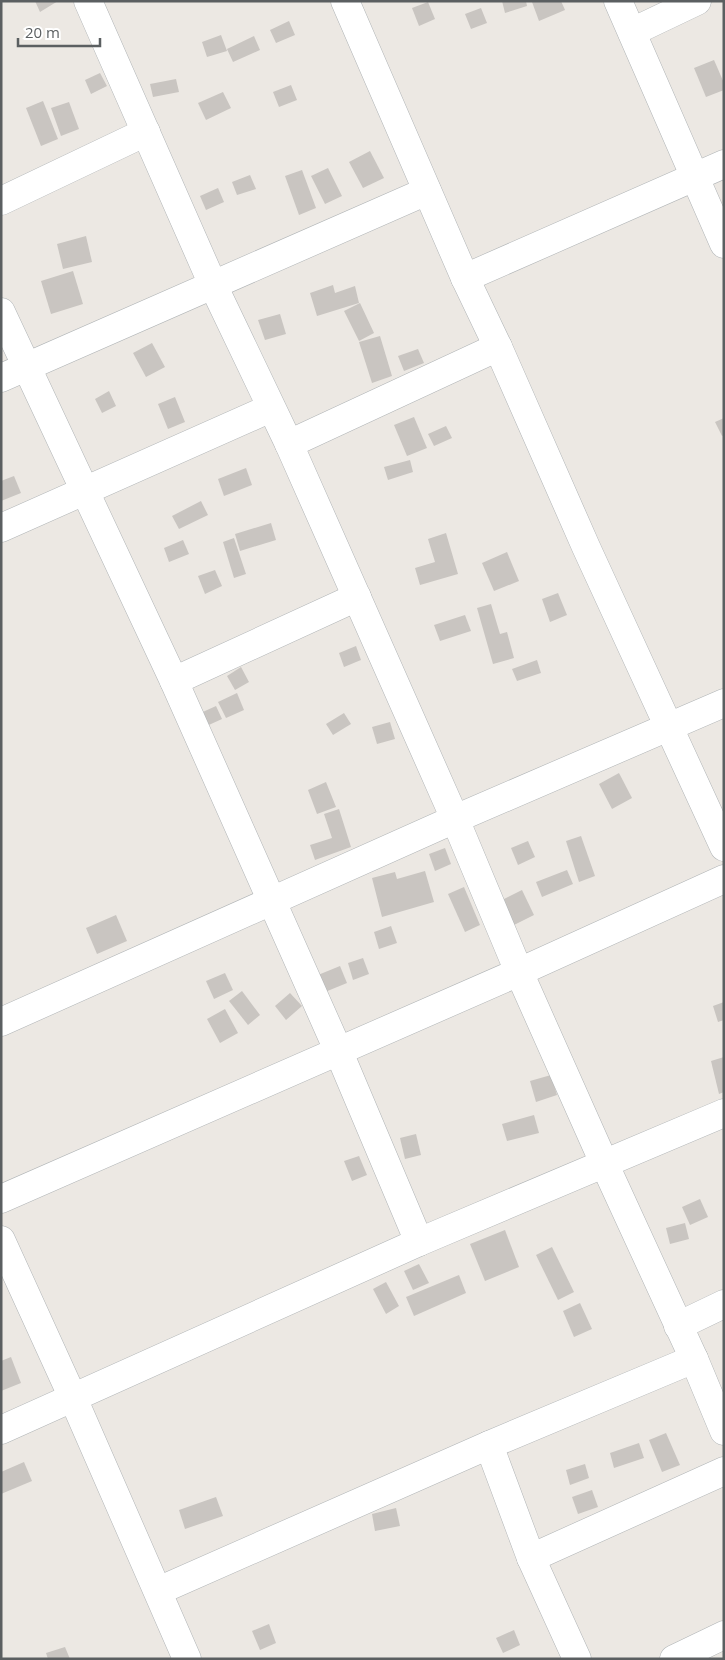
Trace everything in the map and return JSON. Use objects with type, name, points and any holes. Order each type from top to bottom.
[{"type":"street","points":[[88,1],[213,285],[357,597],[455,819],[519,972],[694,1359],[724,1432]]},
{"type":"street","points":[[345,1],[465,278],[724,847]]},
{"type":"street","points":[[618,1],[724,244]]},
{"type":"street","points":[[632,32],[697,1]]},
{"type":"street","points":[[1,201],[146,132]]},
{"type":"street","points":[[465,278],[724,164]]},
{"type":"street","points":[[1,378],[428,190]]},
{"type":"street","points":[[1,312],[174,681],[338,1050],[419,1242]]},
{"type":"street","points":[[288,444],[498,347]]},
{"type":"street","points":[[1,528],[271,408]]},
{"type":"street","points":[[174,681],[357,597]]},
{"type":"street","points":[[1,1022],[455,819],[724,704]]},
{"type":"street","points":[[1,1199],[519,972],[724,879]]},
{"type":"street","points":[[1,1430],[419,1242],[724,1112]]},
{"type":"street","points":[[1,1240],[73,1398],[187,1659]]},
{"type":"street","points":[[678,1326],[724,1304]]},
{"type":"street","points":[[158,1591],[489,1445],[694,1359]]},
{"type":"street","points":[[489,1445],[531,1558],[577,1659]]},
{"type":"street","points":[[531,1558],[724,1471]]},
{"type":"street","points":[[674,1659],[724,1635]]},
{"type":"building","points":[[35,1],[58,1],[40,12]]},
{"type":"building","points":[[502,1],[526,1],[527,6],[505,13]]},
{"type":"building","points":[[561,1],[565,10],[539,21],[532,2]]},
{"type":"building","points":[[428,2],[435,19],[419,26],[412,8]]},
{"type":"building","points":[[481,8],[487,23],[471,29],[465,14]]},
{"type":"building","points":[[289,21],[295,35],[276,43],[270,30]]},
{"type":"building","points":[[221,35],[227,51],[207,57],[202,42]]},
{"type":"building","points":[[254,36],[260,50],[233,62],[227,49]]},
{"type":"building","points":[[714,60],[724,83],[724,90],[706,97],[694,68]]},
{"type":"building","points":[[100,73],[107,86],[91,94],[85,80]]},
{"type":"building","points":[[176,79],[179,92],[153,97],[150,84]]},
{"type":"building","points":[[291,85],[297,100],[279,107],[273,92]]},
{"type":"building","points":[[223,92],[231,108],[206,120],[198,103]]},
{"type":"building","points":[[43,101],[58,139],[41,146],[26,108]]},
{"type":"building","points":[[69,102],[79,129],[61,136],[51,108]]},
{"type":"building","points":[[370,151],[384,178],[363,188],[349,162]]},
{"type":"building","points":[[328,168],[342,196],[325,204],[311,176]]},
{"type":"building","points":[[302,170],[316,208],[299,215],[285,176]]},
{"type":"building","points":[[250,175],[256,189],[237,195],[232,182]]},
{"type":"building","points":[[218,188],[224,202],[206,210],[200,196]]},
{"type":"building","points":[[86,236],[92,262],[63,269],[57,244]]},
{"type":"building","points":[[73,271],[83,304],[51,314],[41,281]]},
{"type":"building","points":[[333,285],[335,293],[355,286],[359,303],[317,316],[310,293]]},
{"type":"building","points":[[360,303],[374,333],[359,341],[344,311]]},
{"type":"building","points":[[280,314],[286,334],[265,340],[258,320]]},
{"type":"building","points":[[380,336],[392,376],[372,383],[359,342]]},
{"type":"building","points":[[152,343],[165,367],[146,377],[133,353]]},
{"type":"building","points":[[418,349],[424,363],[404,371],[398,356]]},
{"type":"building","points":[[109,391],[116,406],[102,413],[95,399]]},
{"type":"building","points":[[175,397],[185,422],[168,429],[158,404]]},
{"type":"building","points":[[414,417],[427,448],[407,456],[394,425]]},
{"type":"building","points":[[724,418],[724,435],[722,436],[715,422]]},
{"type":"building","points":[[446,426],[452,438],[434,446],[428,434]]},
{"type":"building","points":[[410,460],[413,472],[388,480],[384,467]]},
{"type":"building","points":[[246,468],[252,485],[224,496],[218,479]]},
{"type":"building","points":[[14,476],[21,493],[1,501],[1,481]]},
{"type":"building","points":[[201,501],[208,515],[179,529],[172,516]]},
{"type":"building","points":[[271,523],[276,540],[240,551],[235,534]]},
{"type":"building","points":[[446,533],[458,574],[420,585],[415,568],[435,562],[428,539]]},
{"type":"building","points":[[234,538],[246,574],[234,578],[223,542]]},
{"type":"building","points":[[183,540],[189,554],[169,562],[164,548]]},
{"type":"building","points":[[507,552],[519,581],[494,591],[482,563]]},
{"type":"building","points":[[215,570],[222,586],[205,594],[198,576]]},
{"type":"building","points":[[558,593],[567,615],[550,622],[542,599]]},
{"type":"building","points":[[491,604],[500,634],[507,632],[514,658],[493,664],[477,608]]},
{"type":"building","points":[[465,615],[471,631],[440,641],[434,625]]},
{"type":"building","points":[[356,646],[361,660],[344,667],[339,653]]},
{"type":"building","points":[[537,660],[541,673],[517,681],[512,669]]},
{"type":"building","points":[[241,667],[249,682],[235,690],[227,676]]},
{"type":"building","points":[[237,693],[244,710],[226,718],[218,702]]},
{"type":"building","points":[[216,706],[222,719],[200,729],[194,716]]},
{"type":"building","points":[[344,713],[351,724],[333,735],[326,724]]},
{"type":"building","points":[[390,722],[395,739],[377,744],[372,727]]},
{"type":"building","points":[[619,773],[632,798],[612,809],[599,784]]},
{"type":"building","points":[[326,782],[336,807],[317,814],[308,790]]},
{"type":"building","points":[[339,809],[351,847],[315,860],[310,845],[332,838],[324,814]]},
{"type":"building","points":[[581,836],[595,876],[579,882],[566,841]]},
{"type":"building","points":[[528,841],[535,857],[518,865],[511,848]]},
{"type":"building","points":[[445,848],[451,864],[435,871],[429,854]]},
{"type":"building","points":[[567,870],[573,884],[542,897],[536,882]]},
{"type":"building","points":[[425,871],[434,902],[382,917],[372,878],[395,872],[397,879]]},
{"type":"building","points":[[464,887],[480,925],[465,932],[448,894]]},
{"type":"building","points":[[522,890],[534,915],[514,925],[502,900]]},
{"type":"building","points":[[116,915],[127,941],[97,954],[86,928]]},
{"type":"building","points":[[391,926],[397,943],[379,949],[374,932]]},
{"type":"building","points":[[363,958],[369,974],[353,980],[348,963]]},
{"type":"building","points":[[340,966],[347,983],[325,992],[318,975]]},
{"type":"building","points":[[225,973],[233,990],[214,999],[206,981]]},
{"type":"building","points":[[242,991],[260,1015],[248,1025],[229,1001]]},
{"type":"building","points":[[290,993],[302,1006],[286,1020],[275,1006]]},
{"type":"building","points":[[724,1002],[724,1020],[718,1022],[713,1006]]},
{"type":"building","points":[[225,1009],[238,1033],[220,1043],[207,1019]]},
{"type":"building","points":[[724,1057],[724,1092],[719,1094],[711,1061]]},
{"type":"building","points":[[551,1075],[557,1095],[536,1102],[530,1081]]},
{"type":"building","points":[[534,1115],[539,1133],[507,1141],[502,1124]]},
{"type":"building","points":[[416,1134],[421,1155],[405,1159],[400,1138]]},
{"type":"building","points":[[359,1156],[367,1175],[352,1181],[344,1161]]},
{"type":"building","points":[[700,1199],[708,1217],[690,1225],[682,1207]]},
{"type":"building","points":[[685,1223],[689,1239],[670,1244],[666,1228]]},
{"type":"building","points":[[505,1230],[519,1267],[485,1281],[470,1244]]},
{"type":"building","points":[[552,1247],[574,1292],[558,1300],[536,1255]]},
{"type":"building","points":[[419,1264],[429,1283],[413,1290],[404,1271]]},
{"type":"building","points":[[459,1275],[466,1293],[414,1316],[406,1297]]},
{"type":"building","points":[[386,1282],[399,1306],[386,1314],[373,1289]]},
{"type":"building","points":[[580,1303],[592,1329],[574,1337],[563,1311]]},
{"type":"building","points":[[11,1357],[21,1383],[1,1391],[1,1361]]},
{"type":"building","points":[[666,1433],[680,1465],[662,1472],[649,1440]]},
{"type":"building","points":[[639,1443],[644,1458],[614,1468],[610,1453]]},
{"type":"building","points":[[24,1462],[32,1481],[1,1494],[1,1472]]},
{"type":"building","points":[[585,1464],[589,1478],[570,1485],[566,1470]]},
{"type":"building","points":[[592,1490],[598,1507],[578,1514],[572,1497]]},
{"type":"building","points":[[216,1497],[223,1516],[185,1529],[179,1510]]},
{"type":"building","points":[[396,1508],[400,1526],[375,1531],[372,1514]]},
{"type":"building","points":[[269,1624],[276,1643],[260,1650],[252,1631]]},
{"type":"building","points":[[514,1630],[520,1645],[503,1653],[496,1638]]},
{"type":"building","points":[[65,1647],[70,1659],[48,1659],[46,1653]]}]
